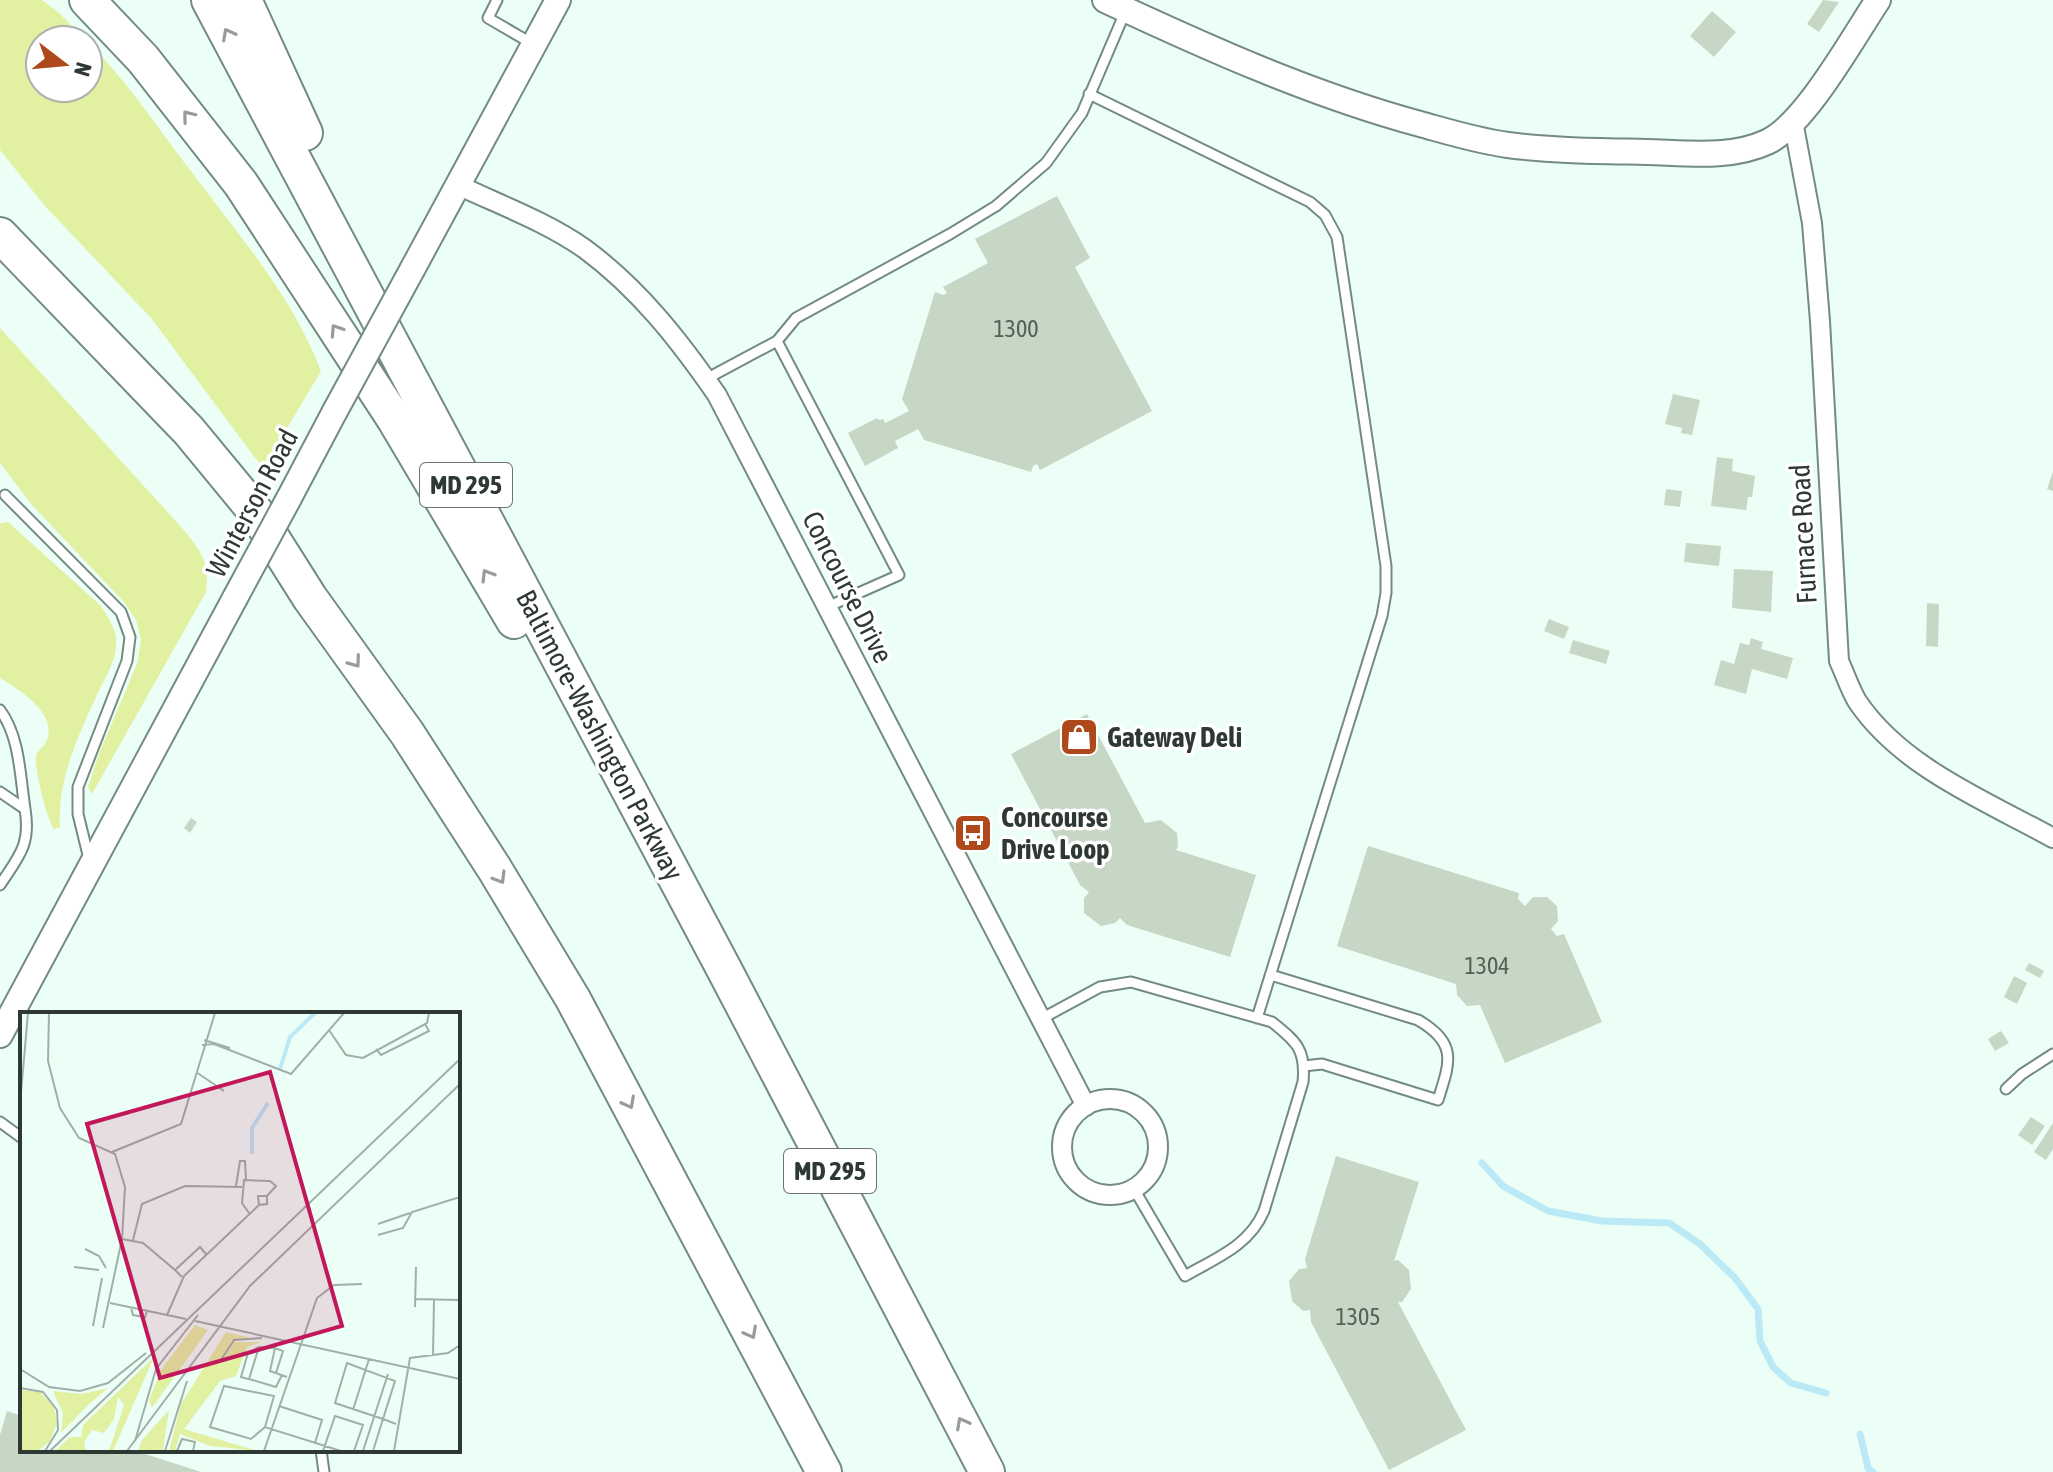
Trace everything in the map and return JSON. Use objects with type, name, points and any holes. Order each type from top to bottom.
[{"type":"highway","points":[[87,0],[143,59],[241,184],[395,420],[511,615],[624,820],[865,1280],[936,1374]]},
{"type":"highway","name":"Baltimore-Washington Parkway","points":[[209,0],[724,969],[987,1472]]},
{"type":"highway","points":[[244,0],[308,141],[672,830],[724,969]]},
{"type":"highway","points":[[0,235],[189,431],[255,511],[310,598],[407,733],[573,999],[824,1472]]},
{"type":"highway","points":[[0,265],[155,424],[310,598]]},
{"type":"street","name":"Winterson Road","points":[[0,1035],[558,0]]},
{"type":"street","points":[[1115,5],[1246,65],[1384,114],[1508,145],[1697,153],[1735,151],[1769,142],[1793,121],[1818,90],[1878,0]]},
{"type":"street","name":"Furnace Road","points":[[1793,121],[1812,223],[1839,661],[1856,700],[1887,736],[1932,770],[2053,838]]},
{"type":"street","name":"Concourse Drive","points":[[458,185],[584,248],[633,289],[674,334],[717,395],[1086,1106]]},
{"type":"street","points":[[1107,1100],[1128,1103],[1137,1107],[1152,1123],[1158,1154],[1150,1174],[1134,1189],[1114,1195],[1093,1192],[1069,1171],[1063,1141],[1071,1121],[1086,1106],[1107,1100]]},
{"type":"lane","points":[[497,0],[488,18],[534,44]]},
{"type":"lane","points":[[706,379],[777,341],[796,318],[996,206],[1046,163],[1082,113],[1115,5]]},
{"type":"lane","points":[[1089,94],[1310,202],[1325,215],[1337,237],[1386,566],[1386,593],[1382,616],[1257,1018]]},
{"type":"lane","points":[[777,341],[899,575],[827,607]]},
{"type":"lane","points":[[5,495],[121,612],[130,637],[127,661],[78,787],[78,814],[91,866]]},
{"type":"lane","points":[[0,710],[14,736],[28,825],[26,845],[0,885]]},
{"type":"lane","points":[[0,792],[25,809]]},
{"type":"lane","points":[[1271,975],[1418,1020],[1433,1029],[1445,1042],[1450,1062],[1438,1100],[1322,1064],[1304,1066]]},
{"type":"lane","points":[[1041,1019],[1100,987],[1131,982],[1272,1022],[1291,1037],[1301,1051],[1303,1082],[1264,1211],[1257,1228],[1241,1245],[1185,1276],[1134,1189]]},
{"type":"lane","points":[[2006,1089],[2022,1074],[2053,1054]]},
{"type":"lane","points":[[0,1122],[20,1137]]},
{"type":"lane","points":[[321,1452],[324,1472]]},
{"type":"green space","points":[[0,0],[42,0],[70,24],[24,24],[24,104],[104,104],[104,59],[243,239],[279,289],[309,343],[321,371],[287,428],[274,461],[259,463],[151,318],[44,205],[0,150]]},
{"type":"green space","points":[[0,328],[183,529],[199,551],[207,572],[206,592],[92,794],[88,787],[137,664],[141,640],[136,620],[124,602],[32,505],[0,463]]},
{"type":"green space","points":[[8,522],[101,606],[116,639],[113,662],[70,760],[62,793],[60,827],[54,829],[45,805],[36,762],[37,754],[47,740],[47,720],[34,703],[0,678],[0,523]]},
{"type":"building","points":[[1823,0],[1839,2],[1819,32],[1807,24]]},
{"type":"building","points":[[1712,11],[1736,32],[1714,57],[1690,36]]},
{"type":"building","points":[[1057,196],[1090,258],[1075,267],[1152,411],[1040,470],[1037,464],[1033,466],[1031,472],[924,440],[918,429],[895,441],[898,448],[865,466],[848,433],[877,418],[885,423],[909,411],[902,399],[935,292],[947,293],[943,287],[988,263],[975,239]]},
{"type":"building","points":[[1673,394],[1700,400],[1692,435],[1681,433],[1682,428],[1665,424]]},
{"type":"building","points":[[1717,457],[1733,459],[1732,471],[1755,476],[1752,497],[1748,497],[1746,510],[1711,506]]},
{"type":"building","points":[[2053,472],[2053,491],[2047,489]]},
{"type":"building","points":[[1666,489],[1682,491],[1680,507],[1664,505]]},
{"type":"building","points":[[1686,543],[1721,546],[1719,566],[1684,562]]},
{"type":"building","points":[[1734,569],[1773,571],[1771,612],[1732,608]]},
{"type":"building","points":[[1927,603],[1939,604],[1938,647],[1926,646]]},
{"type":"building","points":[[1549,619],[1569,627],[1564,639],[1544,631]]},
{"type":"building","points":[[1751,638],[1763,642],[1761,649],[1793,658],[1787,679],[1752,669],[1746,694],[1714,685],[1721,660],[1734,664],[1740,643],[1749,645]]},
{"type":"building","points":[[1573,640],[1610,651],[1606,664],[1569,653]]},
{"type":"building","points":[[1087,714],[1145,823],[1161,820],[1177,833],[1176,850],[1256,875],[1230,957],[1127,925],[1120,918],[1115,923],[1101,926],[1084,913],[1084,898],[1089,892],[1080,885],[1011,754]]},
{"type":"building","points":[[191,818],[197,822],[190,833],[184,828]]},
{"type":"building","points":[[1368,846],[1519,893],[1518,899],[1525,906],[1533,897],[1547,897],[1557,906],[1558,921],[1551,929],[1557,936],[1564,934],[1602,1022],[1505,1063],[1480,1005],[1467,1006],[1457,995],[1456,984],[1337,946]]},
{"type":"building","points":[[2029,963],[2044,971],[2040,978],[2025,970]]},
{"type":"building","points":[[2014,976],[2027,983],[2017,1004],[2004,997]]},
{"type":"building","points":[[2001,1031],[2009,1043],[1995,1051],[1988,1039]]},
{"type":"building","points":[[2031,1117],[2045,1126],[2032,1145],[2018,1135]]},
{"type":"building","points":[[2053,1123],[2053,1149],[2046,1160],[2034,1152]]},
{"type":"building","points":[[1336,1156],[1419,1182],[1394,1261],[1398,1260],[1409,1270],[1411,1289],[1402,1302],[1398,1302],[1466,1430],[1389,1470],[1311,1322],[1310,1310],[1303,1311],[1292,1301],[1289,1281],[1299,1269],[1307,1268],[1305,1259]]},
{"type":"building","points":[[7,1411],[20,1415],[20,1452],[139,1452],[201,1472],[0,1472],[0,1435]]},
{"type":"waterway","points":[[1482,1163],[1503,1186],[1548,1211],[1602,1221],[1669,1223],[1700,1244],[1735,1278],[1758,1309],[1760,1341],[1773,1367],[1791,1383],[1826,1393]]},
{"type":"waterway","points":[[1860,1434],[1868,1468],[1873,1472]]},
{"type":"place","name":"Gateway Deli","points":[[1079,737]]},
{"type":"place","name":"Concourse Drive Loop","points":[[973,833]]}]
